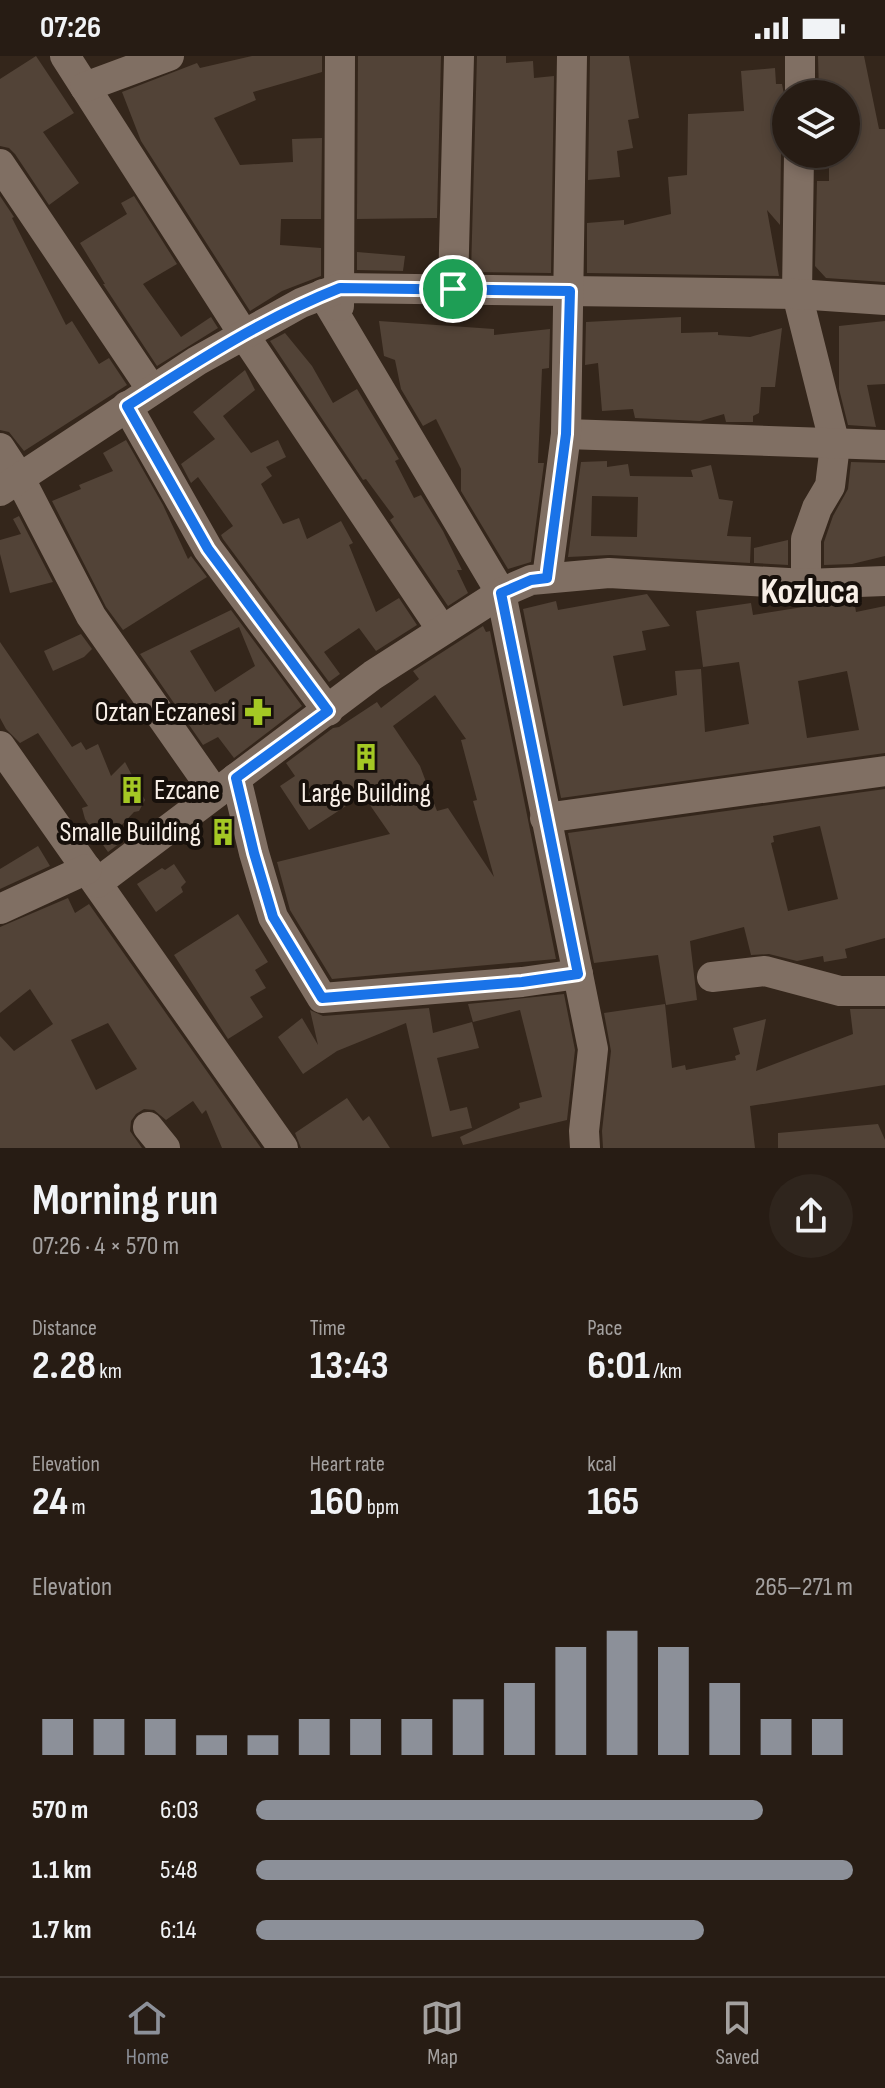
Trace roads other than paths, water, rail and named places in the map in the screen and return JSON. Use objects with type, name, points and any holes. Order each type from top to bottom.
[{"type":"street","points":[[65,56],[244,335],[442,630]]},
{"type":"street","points":[[85,87],[169,56]]},
{"type":"street","points":[[340,56],[334,300],[501,593],[593,1049],[585,1148]]},
{"type":"street","points":[[453,289],[459,56]]},
{"type":"street","points":[[547,578],[566,434],[572,56]]},
{"type":"street","points":[[800,56],[800,80]]},
{"type":"street","points":[[0,164],[140,398],[208,549],[328,711]]},
{"type":"street","points":[[799,168],[797,294],[835,445],[830,486],[817,508],[806,539],[806,584]]},
{"type":"street","points":[[10,484],[140,398],[301,303],[453,289],[797,294],[885,300]]},
{"type":"street","points":[[566,434],[885,445]]},
{"type":"street","points":[[0,448],[10,484],[91,616],[226,786],[254,853],[273,917],[322,998],[522,982],[578,974]]},
{"type":"street","points":[[0,909],[92,876],[226,786],[373,675],[501,593],[531,580],[609,573],[806,584],[885,581]]},
{"type":"street","points":[[0,746],[283,1148]]},
{"type":"street","points":[[545,818],[885,771]]},
{"type":"street","points":[[712,977],[765,971],[840,991],[885,991]]},
{"type":"place","name":"Oztan Eczanesi","points":[[258,712]]},
{"type":"place","name":"Large Building","points":[[366,757]]},
{"type":"place","name":"Ezcane","points":[[132,790]]},
{"type":"place","name":"Smalle Building","points":[[223,832]]},
{"type":"district","name":"Kozluca","points":[[810,592]]}]
